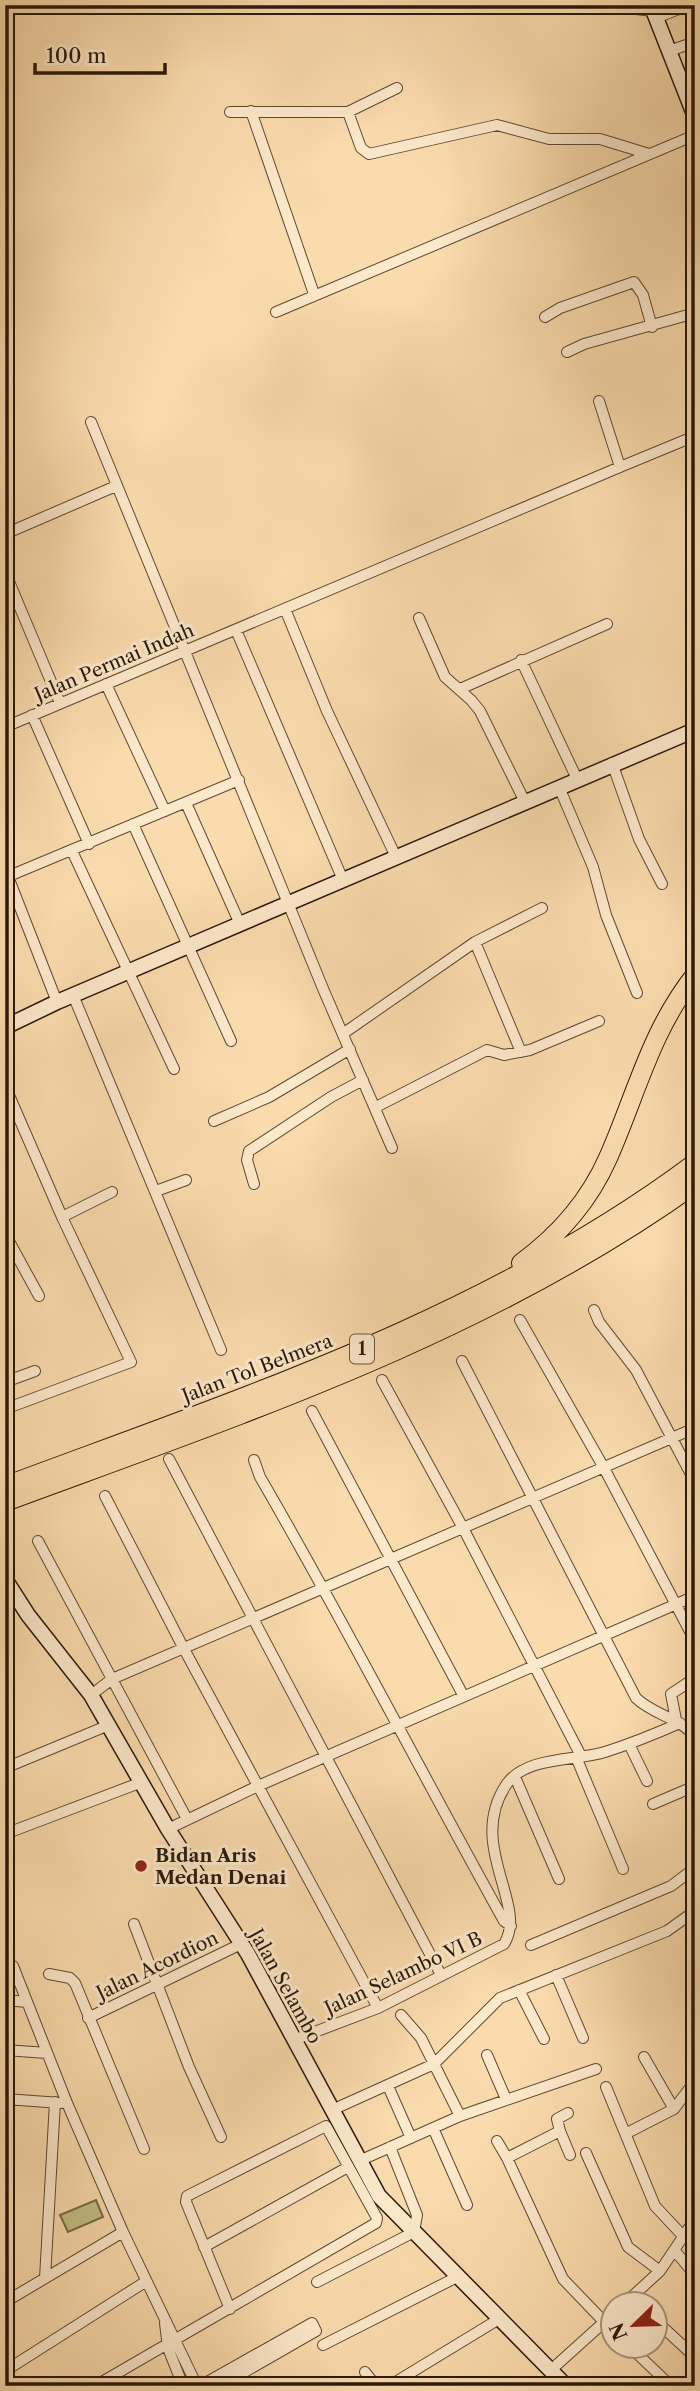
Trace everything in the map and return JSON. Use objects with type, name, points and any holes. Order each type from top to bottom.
[{"type":"highway","points":[[457,1306],[540,1249],[576,1212],[608,1159],[656,1035],[695,975]]},
{"type":"highway","name":"Jalan Tol Belmera","points":[[5,1486],[290,1379],[457,1306],[531,1269],[595,1231],[695,1163]]},
{"type":"highway","name":"Jalan Tol Belmera","points":[[5,1502],[287,1398],[389,1355],[538,1283],[695,1184]]},
{"type":"street","points":[[600,5],[654,11],[689,5]]},
{"type":"street","points":[[654,11],[668,51],[690,87],[695,117]]},
{"type":"street","points":[[668,51],[695,42]]},
{"type":"street","points":[[230,112],[348,112],[397,88]]},
{"type":"street","points":[[251,111],[314,294]]},
{"type":"street","points":[[348,112],[361,148],[369,154],[497,125],[549,139],[600,139],[649,154]]},
{"type":"street","points":[[276,312],[695,135]]},
{"type":"street","points":[[545,317],[560,308],[634,282],[643,295],[652,327]]},
{"type":"street","points":[[567,352],[584,344],[695,313]]},
{"type":"street","points":[[598,401],[620,467]]},
{"type":"street","points":[[90,422],[392,1147]]},
{"type":"street","name":"Jalan Permai Indah","points":[[5,727],[695,436]]},
{"type":"street","points":[[5,534],[116,486]]},
{"type":"street","points":[[5,572],[60,703]]},
{"type":"street","points":[[285,609],[327,711],[396,857]]},
{"type":"street","points":[[419,618],[445,677],[480,711],[525,802]]},
{"type":"street","points":[[460,689],[607,624]]},
{"type":"street","points":[[236,630],[344,880]]},
{"type":"street","points":[[521,660],[577,779]]},
{"type":"street","points":[[106,684],[165,811]]},
{"type":"street","points":[[32,715],[89,844]]},
{"type":"street","points":[[5,1027],[288,902],[559,788],[612,762],[695,730]]},
{"type":"street","points":[[612,762],[639,839],[662,884]]},
{"type":"street","points":[[57,1002],[7,872],[72,851],[239,780]]},
{"type":"street","points":[[559,788],[593,867],[606,915],[637,993]]},
{"type":"street","points":[[186,803],[240,924]]},
{"type":"street","points":[[133,824],[191,946],[232,1041]]},
{"type":"street","points":[[72,851],[174,1069]]},
{"type":"street","points":[[344,1033],[475,942],[542,908]]},
{"type":"street","points":[[475,942],[521,1052]]},
{"type":"street","points":[[73,995],[221,1349]]},
{"type":"street","points":[[376,1107],[487,1049],[504,1055],[521,1052],[599,1021]]},
{"type":"street","points":[[214,1121],[269,1097],[350,1049]]},
{"type":"street","points":[[254,1184],[247,1160],[249,1151],[363,1080]]},
{"type":"street","points":[[5,1086],[62,1217],[131,1362],[5,1409]]},
{"type":"street","points":[[156,1191],[187,1180]]},
{"type":"street","points":[[62,1217],[112,1192]]},
{"type":"street","points":[[5,1234],[39,1296]]},
{"type":"street","points":[[594,1310],[599,1322],[629,1358],[695,1482]]},
{"type":"street","points":[[520,1320],[604,1468],[695,1641]]},
{"type":"street","points":[[462,1361],[639,1701],[659,1716],[678,1722],[695,1739]]},
{"type":"street","points":[[5,1382],[35,1371]]},
{"type":"street","points":[[382,1380],[535,1665],[578,1756],[623,1869]]},
{"type":"street","points":[[312,1411],[463,1695]]},
{"type":"street","points":[[91,1695],[112,1679],[695,1428]]},
{"type":"street","points":[[169,1459],[441,1975]]},
{"type":"street","points":[[254,1460],[260,1477],[325,1588],[396,1727],[504,1921],[511,1926]]},
{"type":"street","points":[[106,1496],[184,1649],[378,2008]]},
{"type":"street","points":[[38,1541],[187,1819]]},
{"type":"street","name":"Jalan Selambo","points":[[5,1579],[28,1615],[91,1695],[168,1829],[242,1944],[379,2196],[566,2386]]},
{"type":"street","points":[[168,1829],[463,1695],[695,1596]]},
{"type":"street","points":[[678,1722],[671,1694],[695,1678]]},
{"type":"street","points":[[511,1926],[490,1836],[500,1795],[514,1777],[530,1768],[602,1753],[629,1744],[678,1722]]},
{"type":"street","points":[[6,1765],[109,1725]]},
{"type":"street","points":[[629,1744],[647,1780]]},
{"type":"street","points":[[514,1777],[559,1879]]},
{"type":"street","points":[[5,1834],[142,1782]]},
{"type":"street","points":[[653,1804],[695,1786]]},
{"type":"street","points":[[531,1945],[671,1886],[695,1868]]},
{"type":"street","points":[[332,2109],[434,2064],[500,1998],[667,1931],[695,1911]]},
{"type":"street","points":[[134,1924],[156,1985],[221,2137]]},
{"type":"street","name":"Jalan Selambo VI B","points":[[296,2039],[378,2008],[496,1950],[510,1936],[511,1926]]},
{"type":"street","name":"Jalan Acordion","points":[[88,2018],[242,1944]]},
{"type":"street","points":[[5,1962],[13,1966],[67,2103],[145,2282],[172,2342],[198,2386],[252,2362],[316,2331],[312,2323],[252,2362],[220,2386]]},
{"type":"street","points":[[50,1974],[73,1980],[144,2149]]},
{"type":"street","points":[[556,1975],[583,2038]]},
{"type":"street","points":[[519,1990],[544,2039]]},
{"type":"street","points":[[5,2000],[27,2002]]},
{"type":"street","points":[[401,2015],[415,2029],[460,2116]]},
{"type":"street","points":[[5,2050],[47,2053]]},
{"type":"street","points":[[487,2055],[506,2099]]},
{"type":"street","points":[[644,2057],[674,2109]]},
{"type":"street","points":[[204,2247],[390,2147],[460,2116],[596,2069]]},
{"type":"street","points":[[626,2133],[674,2109],[695,2081]]},
{"type":"street","points":[[388,2086],[411,2138]]},
{"type":"street","points":[[606,2087],[655,2206],[683,2236]]},
{"type":"street","points":[[5,2140],[7,2099],[67,2103]]},
{"type":"street","points":[[45,2278],[55,2102]]},
{"type":"street","points":[[568,2113],[557,2119],[570,2155]]},
{"type":"street","points":[[95,2386],[230,2309],[376,2223],[377,2218],[361,2164],[329,2128],[322,2125],[190,2194],[186,2202],[230,2309]]},
{"type":"street","points":[[433,2128],[467,2205]]},
{"type":"street","points":[[507,2158],[560,2131]]},
{"type":"street","points":[[497,2140],[563,2279],[598,2311]]},
{"type":"street","points":[[317,2282],[414,2232],[417,2215],[390,2147]]},
{"type":"street","points":[[586,2153],[628,2247],[660,2271]]},
{"type":"street","points":[[642,2290],[660,2271],[695,2219]]},
{"type":"street","points":[[5,2302],[123,2232]]},
{"type":"street","points":[[675,2251],[695,2275]]},
{"type":"street","points":[[323,2345],[457,2277]]},
{"type":"street","points":[[5,2371],[145,2282]]},
{"type":"street","points":[[389,2386],[499,2319]]},
{"type":"street","points":[[551,2370],[598,2332]]},
{"type":"street","points":[[668,2332],[695,2357]]},
{"type":"street","points":[[172,2342],[183,2386]]},
{"type":"street","points":[[644,2360],[671,2386]]},
{"type":"street","points":[[365,2372],[376,2386]]},
{"type":"shaded area","points":[[96,2200],[103,2217],[68,2232],[60,2215]]},
{"type":"place","name":"Bidan Aris Medan Denai","points":[[141,1866]]}]
